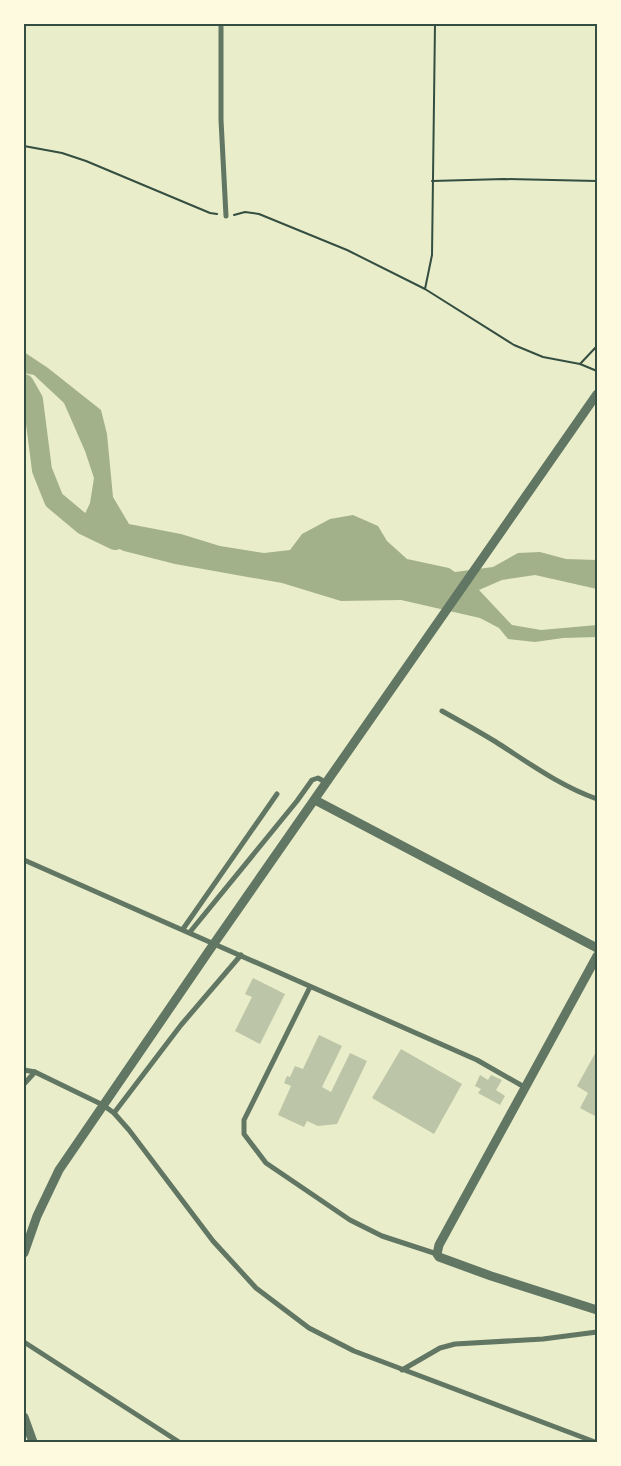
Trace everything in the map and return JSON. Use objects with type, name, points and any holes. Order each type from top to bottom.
[{"type":"street","points":[[221,24],[221,120],[226,216]]},
{"type":"street","points":[[24,1253],[37,1216],[59,1170],[597,394]]},
{"type":"street","points":[[442,711],[494,741],[551,778],[578,792],[597,799]]},
{"type":"street","points":[[190,932],[298,801],[312,780],[318,778],[327,783]]},
{"type":"street","points":[[183,929],[277,794]]},
{"type":"street","points":[[315,800],[597,948]]},
{"type":"street","points":[[24,860],[477,1060],[526,1088]]},
{"type":"street","points":[[114,1113],[181,1025],[241,955]]},
{"type":"street","points":[[437,1254],[439,1245],[597,956]]},
{"type":"street","points":[[310,987],[244,1120],[244,1134],[266,1163],[350,1220],[382,1236],[437,1254],[439,1257],[491,1276],[597,1310]]},
{"type":"street","points":[[24,1070],[35,1072],[103,1105],[114,1113],[213,1241],[256,1288],[309,1328],[354,1351],[595,1442]]},
{"type":"street","points":[[24,1084],[35,1072]]},
{"type":"street","points":[[402,1370],[440,1348],[456,1344],[543,1339],[597,1332]]},
{"type":"street","points":[[24,1342],[179,1442]]},
{"type":"street","points":[[24,1417],[33,1442]]},
{"type":"path","points":[[435,24],[432,255],[425,289],[514,345],[543,357],[580,364],[597,370]]},
{"type":"path","points":[[432,181],[504,179],[597,181]]},
{"type":"path","points":[[580,364],[597,346]]},
{"type":"shaded area","points":[[24,352],[48,368],[101,410],[107,434],[113,497],[129,524],[181,534],[220,546],[264,553],[290,550],[302,534],[330,519],[353,515],[378,526],[387,541],[407,559],[449,568],[455,572],[493,567],[518,553],[540,552],[566,559],[597,560],[597,589],[535,575],[502,580],[479,590],[512,625],[541,630],[597,625],[597,637],[563,638],[535,642],[508,639],[499,628],[480,618],[401,600],[341,601],[282,583],[175,564],[124,551],[99,540],[84,516],[90,503],[94,478],[85,451],[64,403],[34,375],[24,373]]},
{"type":"building","points":[[253,978],[285,994],[260,1044],[235,1031],[252,997],[245,994]]},
{"type":"building","points":[[319,1035],[342,1046],[322,1087],[331,1092],[350,1053],[367,1061],[337,1124],[318,1126],[307,1121],[304,1127],[278,1115],[291,1086],[284,1083],[287,1076],[290,1077],[295,1066],[303,1069]]},
{"type":"building","points":[[401,1049],[462,1084],[434,1134],[372,1098]]},
{"type":"building","points":[[597,1050],[597,1117],[580,1108],[588,1093],[577,1086]]},
{"type":"building","points":[[480,1075],[488,1080],[491,1075],[502,1080],[496,1090],[505,1096],[500,1105],[478,1093],[481,1089],[475,1086]]},
{"type":"waterway","points":[[24,384],[33,400],[42,470],[54,500],[84,525],[115,540]]}]
